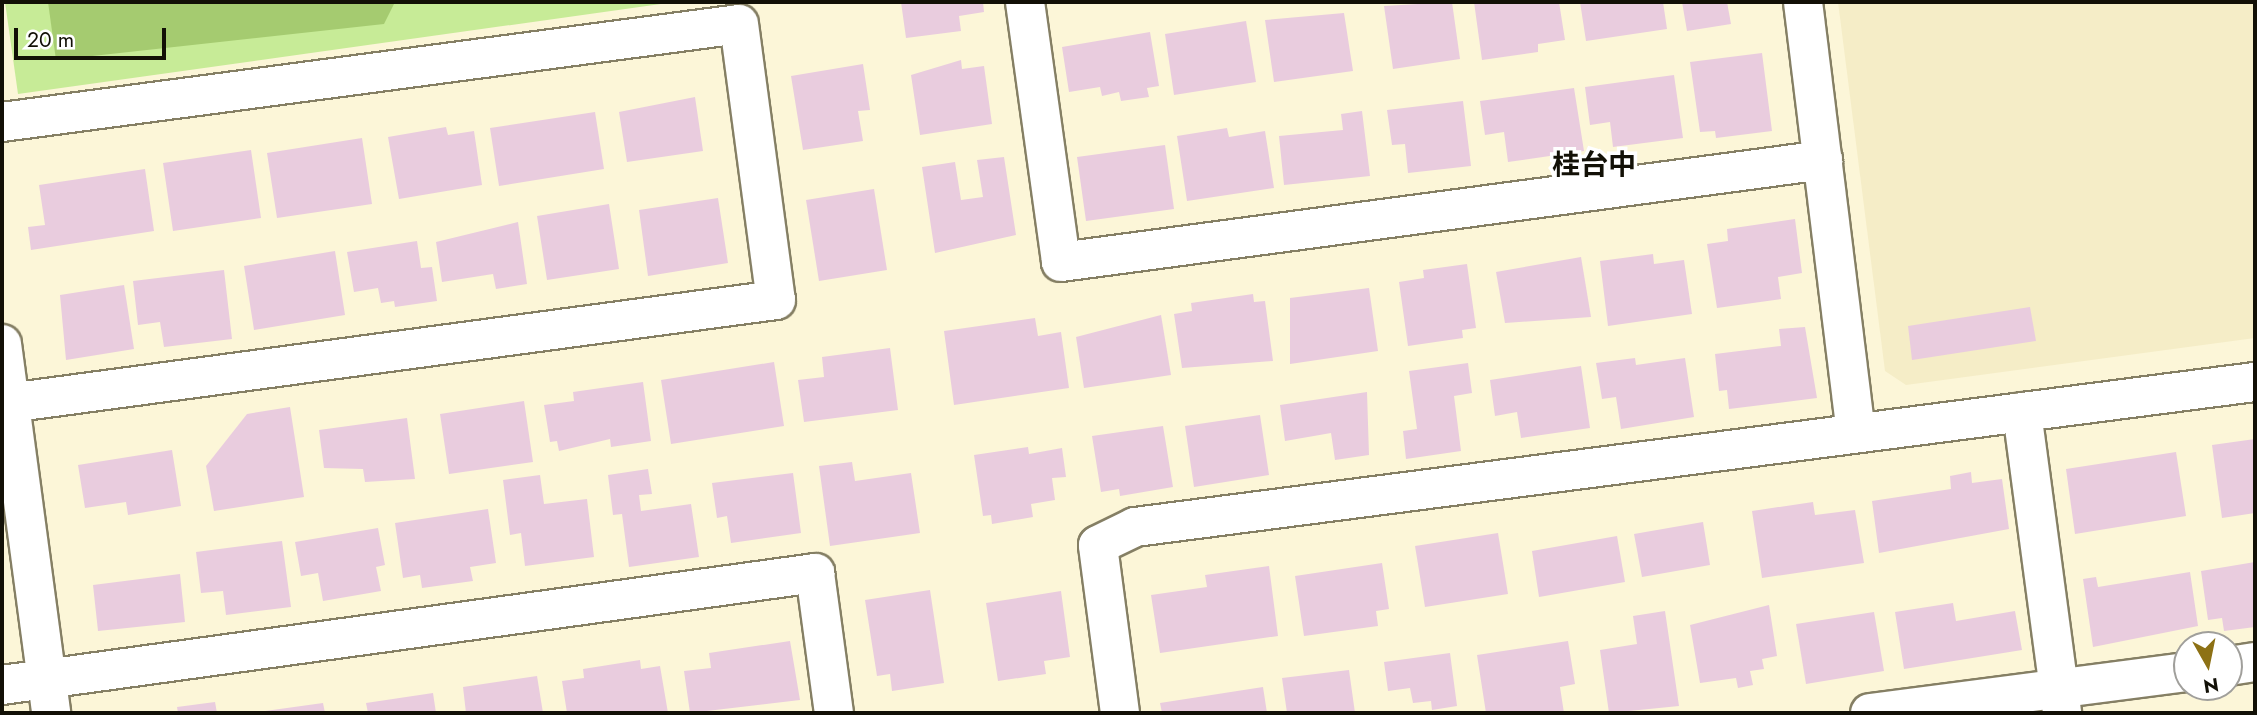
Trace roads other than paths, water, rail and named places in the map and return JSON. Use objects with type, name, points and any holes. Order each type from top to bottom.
[{"type":"street","points":[[1025,2],[1061,262],[1823,160]]},
{"type":"street","points":[[1803,2],[1856,432]]},
{"type":"street","points":[[2,122],[739,24],[776,300],[6,403]]},
{"type":"street","points":[[2,344],[6,403],[49,696]]},
{"type":"street","points":[[1120,713],[1098,545],[1135,527],[2255,382]]},
{"type":"street","points":[[2022,412],[2061,701]]},
{"type":"street","points":[[2,685],[49,696],[816,573],[834,713]]},
{"type":"street","points":[[1870,713],[2061,701],[2173,675]]},
{"type":"district","name":"桂台中","points":[[1594,165]]}]
